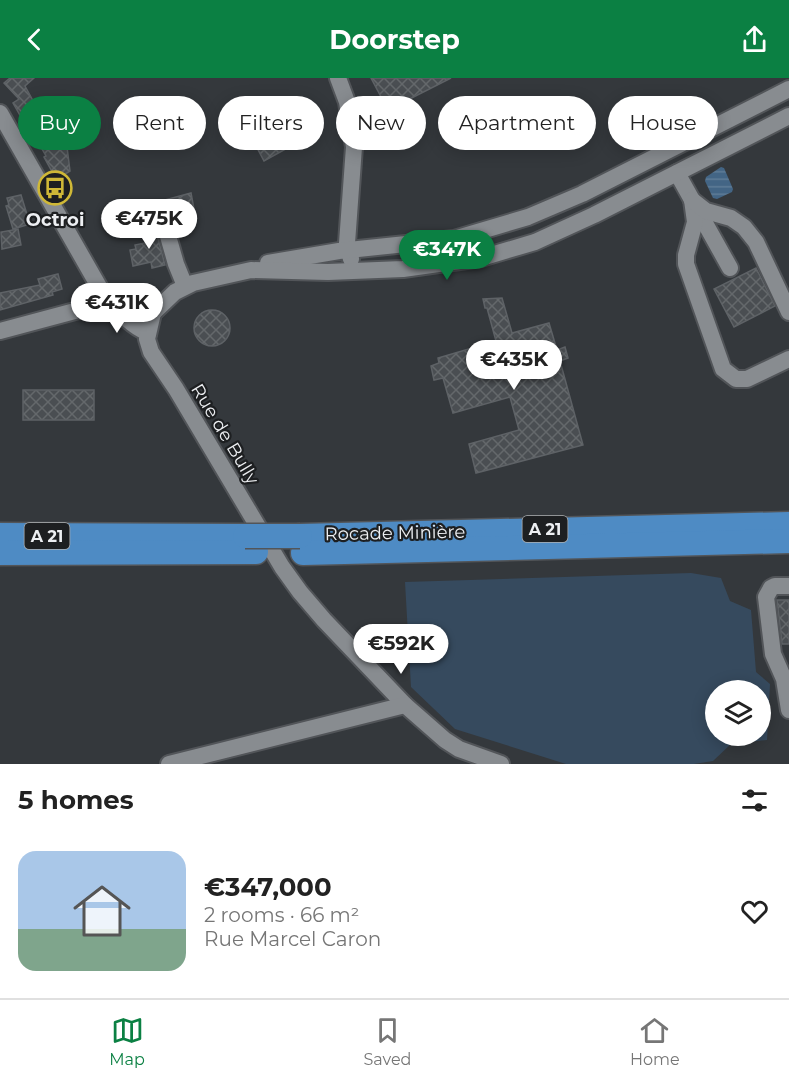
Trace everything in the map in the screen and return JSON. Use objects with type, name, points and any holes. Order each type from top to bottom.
[{"type":"highway","name":"Rocade Minière","points":[[302,544],[789,524]]},
{"type":"highway","name":"Rocade Minière","points":[[0,535],[250,544],[789,542]]},
{"type":"highway","name":"Rocade Minière","points":[[0,553],[250,544]]},
{"type":"street","points":[[338,78],[347,102],[354,147],[348,225],[351,272]]},
{"type":"street","points":[[251,270],[256,266],[350,250],[454,239],[528,217],[582,194],[789,88]]},
{"type":"street","points":[[0,113],[102,292],[123,317],[137,329],[148,333],[153,313],[168,298],[185,286],[218,276],[251,270],[351,272],[403,269],[481,258],[535,242],[564,230],[789,116]]},
{"type":"street","points":[[677,173],[730,268]]},
{"type":"street","points":[[692,201],[706,211],[731,218],[744,227],[756,243],[789,312]]},
{"type":"street","points":[[692,201],[695,222],[686,255],[686,264],[723,369],[736,379],[747,379],[789,359]]},
{"type":"street","points":[[528,217],[535,242]]},
{"type":"street","points":[[168,236],[185,286]]},
{"type":"street","points":[[0,331],[92,306],[112,303],[153,313]]},
{"type":"street","name":"Rue de Bully","points":[[148,333],[151,352],[176,389],[282,567],[300,592],[405,705],[445,740],[459,749],[501,764]]},
{"type":"street","points":[[789,586],[775,586],[766,597],[773,654],[784,679],[789,710]]},
{"type":"street","points":[[169,764],[405,705]]},
{"type":"shaded area","points":[[721,167],[724,168],[733,189],[732,192],[717,199],[713,198],[705,181],[706,177]]},
{"type":"shaded area","points":[[691,573],[721,578],[730,601],[751,610],[756,672],[765,680],[705,680],[705,746],[729,746],[713,761],[694,764],[566,764],[455,729],[411,687],[405,582]]},
{"type":"building","points":[[10,78],[34,78],[25,86],[30,96],[18,96],[18,98],[4,83]]},
{"type":"building","points":[[371,78],[451,78],[416,96],[381,96]]},
{"type":"building","points":[[18,100],[18,112],[13,103]]},
{"type":"building","points":[[43,150],[67,150],[70,171],[55,177],[44,157],[46,156]]},
{"type":"building","points":[[258,150],[284,150],[264,161]]},
{"type":"building","points":[[191,193],[194,209],[165,216],[161,201]]},
{"type":"building","points":[[21,195],[30,224],[13,229],[6,206],[9,205],[7,198]]},
{"type":"building","points":[[159,220],[161,228],[158,238],[165,265],[152,268],[151,262],[133,266],[130,250],[136,249],[135,245],[154,241],[150,222]]},
{"type":"building","points":[[18,229],[21,245],[2,249],[1,232]]},
{"type":"building","points":[[756,268],[775,306],[734,327],[714,289]]},
{"type":"building","points":[[58,274],[62,289],[52,292],[53,295],[0,310],[0,293],[40,285],[38,279]]},
{"type":"building","points":[[502,298],[512,333],[549,323],[557,350],[565,347],[568,358],[560,361],[583,445],[476,473],[469,444],[519,430],[510,397],[453,413],[443,378],[434,380],[431,366],[439,363],[438,358],[496,341],[483,299]]},
{"type":"building","points":[[212,310],[225,315],[230,328],[225,341],[212,346],[199,341],[194,328],[199,315]]},
{"type":"building","points":[[23,390],[94,390],[94,420],[23,420]]},
{"type":"building","points":[[777,600],[789,600],[789,644],[782,644]]},
{"type":"place","name":"Octroi","points":[[55,188]]}]
